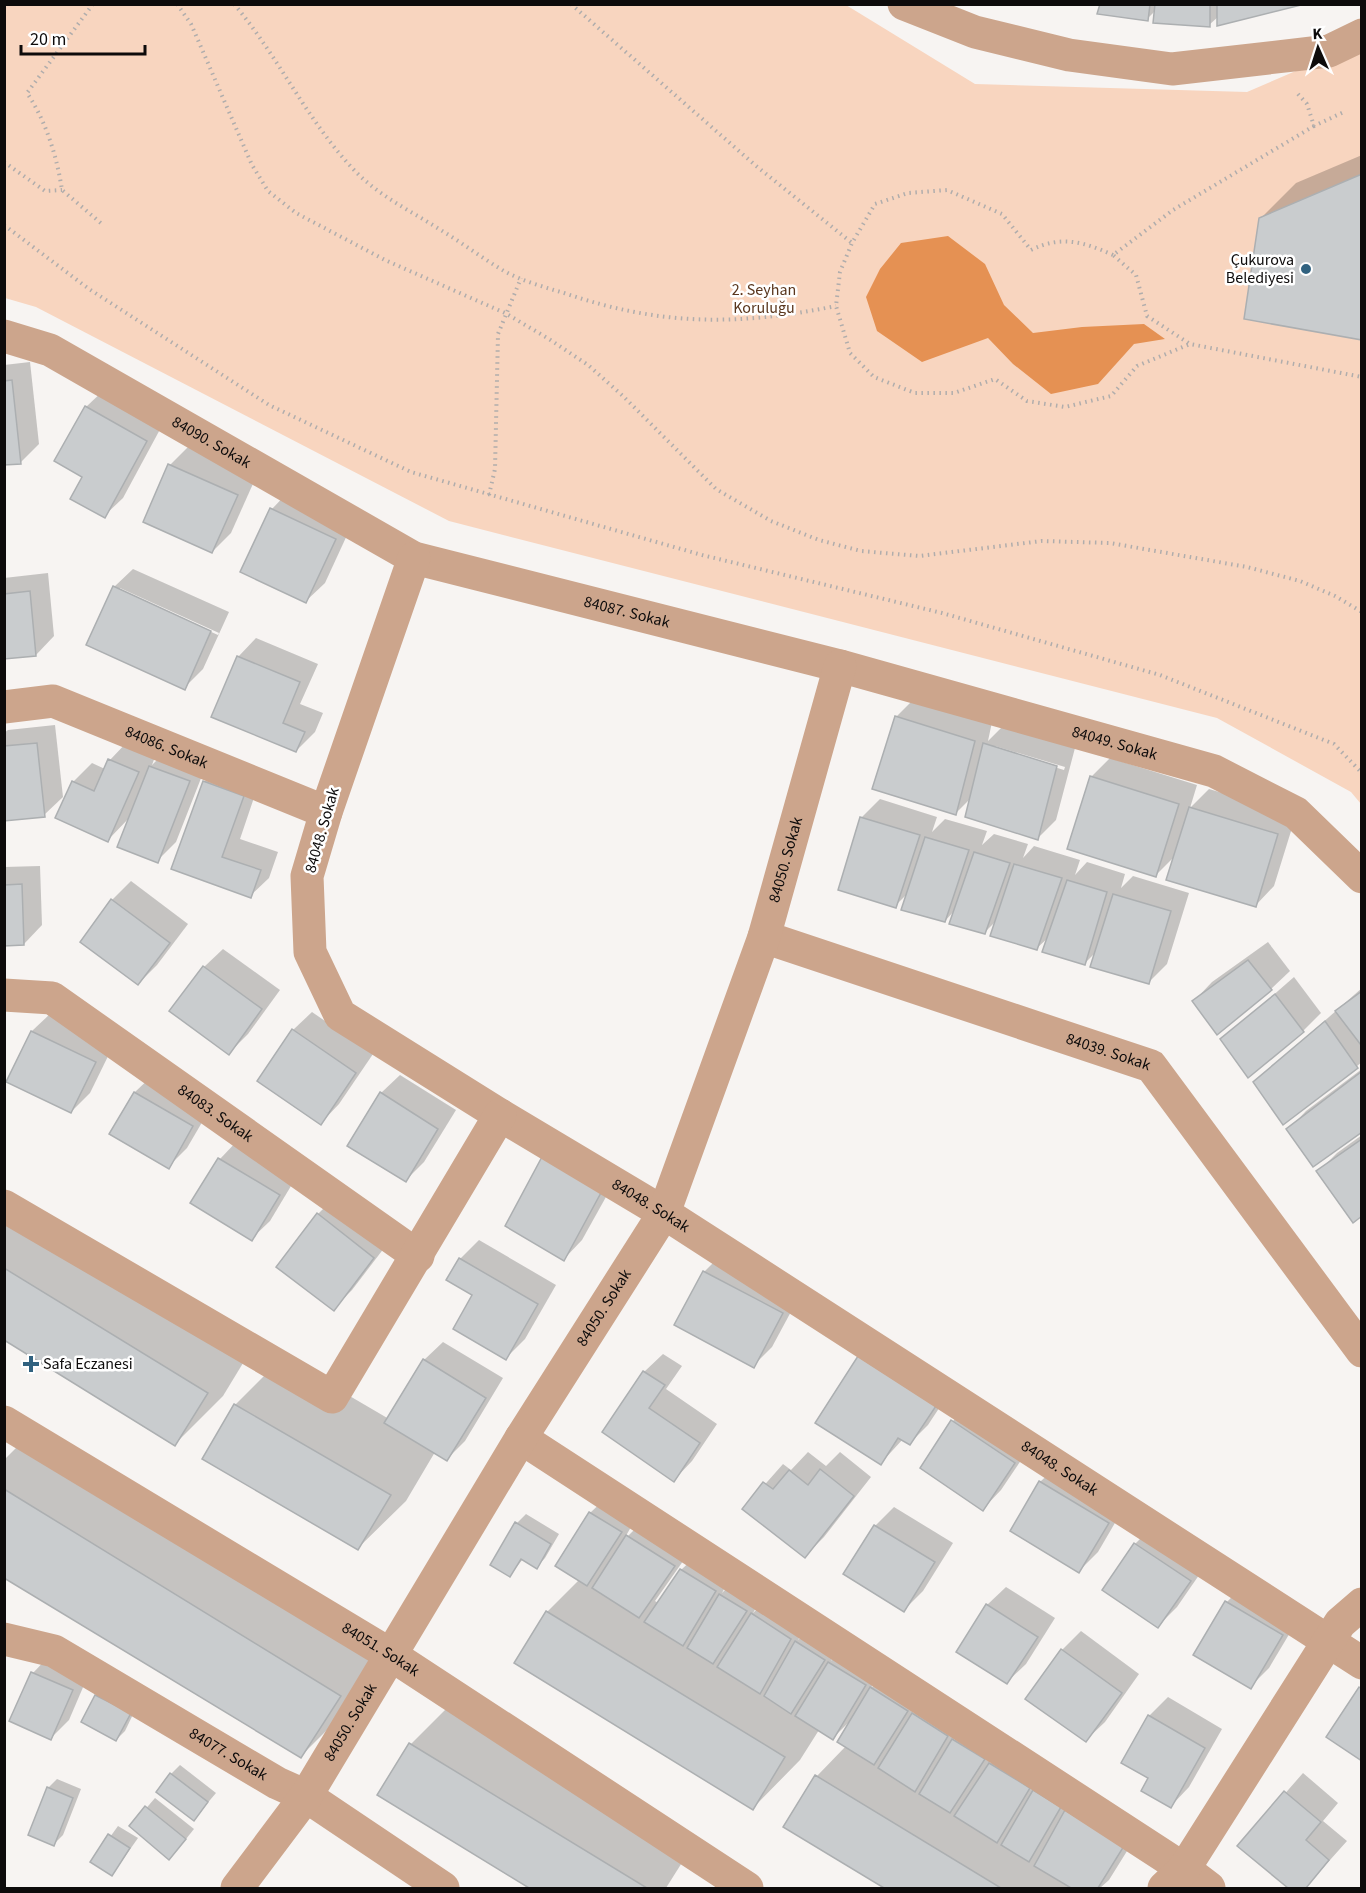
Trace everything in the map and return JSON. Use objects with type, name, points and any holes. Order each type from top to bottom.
[{"type":"street","points":[[904,4],[975,32],[1069,55],[1172,69],[1329,51],[1362,35]]},
{"type":"street","name":"84090. Sokak","points":[[4,336],[50,350],[414,558]]},
{"type":"street","name":"84087. Sokak","points":[[414,558],[840,666]]},
{"type":"street","name":"84048. Sokak","points":[[414,558],[326,812],[307,876],[310,952],[340,1015],[500,1115],[664,1213],[1362,1663]]},
{"type":"street","name":"84049. Sokak","points":[[840,666],[1214,771],[1296,813],[1362,876]]},
{"type":"street","name":"84050. Sokak","points":[[237,1888],[306,1796],[521,1438],[664,1213],[764,937],[840,666]]},
{"type":"street","name":"84086. Sokak","points":[[4,707],[52,701],[326,812]]},
{"type":"street","name":"84039. Sokak","points":[[764,937],[1151,1066],[1362,1351]]},
{"type":"street","name":"84083. Sokak","points":[[4,995],[51,998],[418,1256]]},
{"type":"street","points":[[4,1206],[333,1397],[500,1115]]},
{"type":"street","name":"84051. Sokak","points":[[4,1422],[391,1655],[747,1888]]},
{"type":"street","points":[[521,1438],[1174,1879],[1209,1888]]},
{"type":"street","points":[[1174,1879],[1340,1623],[1362,1604]]},
{"type":"street","name":"84077. Sokak","points":[[4,1639],[54,1651],[277,1783],[306,1796],[443,1888]]},
{"type":"path","points":[[93,4],[27,93],[40,111],[62,190],[102,224]]},
{"type":"path","points":[[177,4],[191,24],[252,165],[268,191],[296,213],[385,260],[507,315],[588,365],[623,396],[716,489],[771,521],[819,540],[861,550],[919,556],[1042,541],[1110,543],[1300,581],[1335,596],[1362,612]]},
{"type":"path","points":[[234,4],[254,28],[330,142],[357,173],[381,195],[505,272],[600,305],[672,319],[727,321],[777,318],[836,306]]},
{"type":"path","points":[[572,4],[755,165],[852,243]]},
{"type":"path","points":[[1293,88],[1307,104],[1314,126]]},
{"type":"path","points":[[1113,255],[1173,210],[1314,126],[1346,111]]},
{"type":"path","points":[[4,162],[45,191],[62,190]]},
{"type":"path","points":[[1190,344],[1137,366],[1111,396],[1065,407],[1027,401],[995,379],[954,393],[915,393],[874,377],[850,352],[836,306],[840,272],[852,243],[875,204],[908,193],[947,190],[1002,214],[1031,250],[1047,243],[1065,240],[1084,243],[1113,255],[1136,275],[1146,316],[1190,344],[1362,376]]},
{"type":"path","points":[[4,225],[89,289],[269,405],[411,472],[702,555],[942,613],[1160,675],[1334,744],[1362,773]]},
{"type":"path","points":[[489,495],[495,469],[498,334],[521,278]]},
{"type":"green space","name":"2. Seyhan Koruluğu","points":[[4,5],[846,5],[975,84],[1247,92],[1361,43],[1361,804],[1351,792],[1217,718],[449,521],[36,307],[5,298]]},
{"type":"shaded area","points":[[948,236],[985,264],[1004,305],[1033,333],[1082,327],[1144,324],[1165,339],[1134,344],[1098,384],[1051,394],[1013,364],[988,338],[922,362],[877,331],[866,297],[880,269],[901,243]]},
{"type":"building","points":[[1100,4],[1150,4],[1148,21],[1097,14]]},
{"type":"building","points":[[1155,4],[1210,4],[1210,27],[1153,23]]},
{"type":"building","points":[[1217,4],[1305,4],[1217,26]]},
{"type":"building","name":"Çukurova Belediyesi","points":[[1362,174],[1362,340],[1244,319],[1259,218]]},
{"type":"building","points":[[12,380],[21,464],[4,465],[4,381]]},
{"type":"building","points":[[85,406],[147,441],[105,518],[70,499],[82,477],[54,461]]},
{"type":"building","points":[[168,464],[238,495],[212,553],[143,522]]},
{"type":"building","points":[[270,508],[336,539],[306,603],[240,572]]},
{"type":"building","points":[[113,586],[211,631],[185,690],[86,645]]},
{"type":"building","points":[[30,591],[36,656],[4,659],[4,594]]},
{"type":"building","points":[[237,656],[300,682],[283,723],[305,732],[296,752],[211,717]]},
{"type":"building","points":[[895,716],[975,741],[956,815],[872,789]]},
{"type":"building","points":[[37,743],[45,817],[4,821],[4,746]]},
{"type":"building","points":[[983,743],[1057,766],[1038,840],[965,817]]},
{"type":"building","points":[[108,759],[139,772],[108,842],[55,818],[72,781],[94,791]]},
{"type":"building","points":[[149,766],[190,781],[158,863],[117,847]]},
{"type":"building","points":[[1090,776],[1179,804],[1156,877],[1067,849]]},
{"type":"building","points":[[203,781],[244,796],[222,857],[261,870],[251,898],[171,869]]},
{"type":"building","points":[[1189,807],[1278,834],[1256,907],[1166,880]]},
{"type":"building","points":[[860,817],[920,835],[896,908],[838,890]]},
{"type":"building","points":[[925,837],[969,850],[945,922],[901,910]]},
{"type":"building","points":[[974,852],[1010,863],[985,934],[949,924]]},
{"type":"building","points":[[1014,864],[1062,878],[1037,950],[990,936]]},
{"type":"building","points":[[1067,880],[1107,892],[1085,965],[1042,952]]},
{"type":"building","points":[[22,884],[24,945],[4,946],[4,885]]},
{"type":"building","points":[[1113,894],[1171,911],[1149,984],[1090,967]]},
{"type":"building","points":[[111,899],[170,943],[138,985],[80,942]]},
{"type":"building","points":[[1248,960],[1272,990],[1217,1035],[1192,1001]]},
{"type":"building","points":[[203,966],[262,1009],[229,1055],[169,1011]]},
{"type":"building","points":[[1362,991],[1362,1044],[1361,1045],[1335,1011]]},
{"type":"building","points":[[1275,994],[1304,1032],[1248,1078],[1220,1039]]},
{"type":"building","points":[[1325,1021],[1358,1068],[1283,1125],[1253,1082]]},
{"type":"building","points":[[292,1029],[356,1073],[321,1125],[257,1081]]},
{"type":"building","points":[[31,1031],[96,1062],[71,1113],[6,1082]]},
{"type":"building","points":[[1361,1072],[1362,1132],[1313,1167],[1286,1129]]},
{"type":"building","points":[[134,1092],[193,1126],[169,1169],[109,1134]]},
{"type":"building","points":[[380,1092],[438,1129],[406,1182],[347,1146]]},
{"type":"building","points":[[1362,1139],[1362,1216],[1353,1223],[1316,1171]]},
{"type":"building","points":[[543,1155],[603,1189],[564,1261],[505,1226]]},
{"type":"building","points":[[218,1158],[280,1195],[252,1241],[190,1203]]},
{"type":"building","points":[[317,1213],[374,1258],[334,1311],[276,1267]]},
{"type":"building","points":[[459,1258],[538,1304],[506,1360],[453,1329],[472,1295],[446,1280]]},
{"type":"building","points":[[4,1268],[208,1393],[175,1446],[4,1340]]},
{"type":"building","points":[[703,1271],[783,1313],[754,1368],[674,1325]]},
{"type":"building","points":[[858,1356],[936,1406],[910,1445],[898,1438],[881,1465],[815,1423]]},
{"type":"building","points":[[423,1359],[486,1398],[447,1461],[384,1423]]},
{"type":"building","points":[[643,1371],[665,1385],[649,1408],[700,1443],[674,1482],[602,1432]]},
{"type":"building","points":[[234,1404],[391,1495],[358,1550],[202,1459]]},
{"type":"building","points":[[951,1420],[1015,1463],[983,1511],[920,1468]]},
{"type":"building","points":[[820,1469],[854,1496],[805,1558],[742,1509],[763,1482],[773,1489],[789,1470],[808,1485]]},
{"type":"building","points":[[1039,1481],[1109,1523],[1079,1573],[1010,1531]]},
{"type":"building","points":[[4,1489],[341,1696],[301,1758],[4,1578]]},
{"type":"building","points":[[589,1512],[622,1532],[587,1586],[555,1566]]},
{"type":"building","points":[[515,1522],[551,1544],[537,1569],[521,1559],[510,1577],[490,1565]]},
{"type":"building","points":[[874,1525],[935,1562],[904,1612],[843,1574]]},
{"type":"building","points":[[626,1535],[675,1566],[639,1618],[592,1588]]},
{"type":"building","points":[[1134,1543],[1191,1581],[1158,1628],[1102,1590]]},
{"type":"building","points":[[680,1569],[716,1591],[683,1646],[644,1622]]},
{"type":"building","points":[[719,1594],[747,1611],[713,1664],[687,1648]]},
{"type":"building","points":[[1225,1601],[1283,1635],[1251,1689],[1193,1655]]},
{"type":"building","points":[[986,1604],[1038,1637],[1007,1684],[956,1652]]},
{"type":"building","points":[[546,1611],[785,1757],[753,1810],[514,1663]]},
{"type":"building","points":[[751,1613],[791,1639],[760,1694],[717,1667]]},
{"type":"building","points":[[795,1641],[825,1660],[791,1714],[764,1696]]},
{"type":"building","points":[[1061,1649],[1122,1693],[1086,1742],[1025,1699]]},
{"type":"building","points":[[828,1662],[866,1685],[833,1740],[795,1716]]},
{"type":"building","points":[[31,1672],[73,1690],[51,1740],[9,1721]]},
{"type":"building","points":[[870,1687],[908,1711],[874,1765],[837,1742]]},
{"type":"building","points":[[1359,1687],[1362,1689],[1362,1761],[1326,1737]]},
{"type":"building","points":[[95,1695],[131,1713],[116,1741],[81,1722]]},
{"type":"building","points":[[912,1713],[948,1736],[915,1792],[878,1768]]},
{"type":"building","points":[[1148,1715],[1205,1748],[1171,1808],[1141,1791],[1148,1778],[1121,1763]]},
{"type":"building","points":[[952,1739],[985,1759],[950,1813],[919,1794]]},
{"type":"building","points":[[409,1743],[647,1888],[529,1888],[377,1795]]},
{"type":"building","points":[[989,1763],[1030,1788],[997,1843],[954,1816]]},
{"type":"building","points":[[170,1773],[208,1802],[194,1821],[156,1792]]},
{"type":"building","points":[[815,1775],[1001,1888],[884,1888],[783,1827]]},
{"type":"building","points":[[47,1787],[73,1798],[54,1846],[28,1835]]},
{"type":"building","points":[[1033,1790],[1061,1807],[1029,1862],[1001,1845]]},
{"type":"building","points":[[1284,1791],[1321,1822],[1306,1840],[1329,1860],[1306,1888],[1288,1888],[1237,1846]]},
{"type":"building","points":[[145,1806],[186,1839],[169,1860],[129,1826]]},
{"type":"building","points":[[1065,1810],[1124,1846],[1098,1888],[1071,1888],[1034,1866]]},
{"type":"building","points":[[108,1834],[130,1848],[112,1876],[90,1862]]},
{"type":"place","name":"Çukurova Belediyesi","points":[[1306,269]]},
{"type":"place","name":"Safa Eczanesi","points":[[31,1364]]}]
